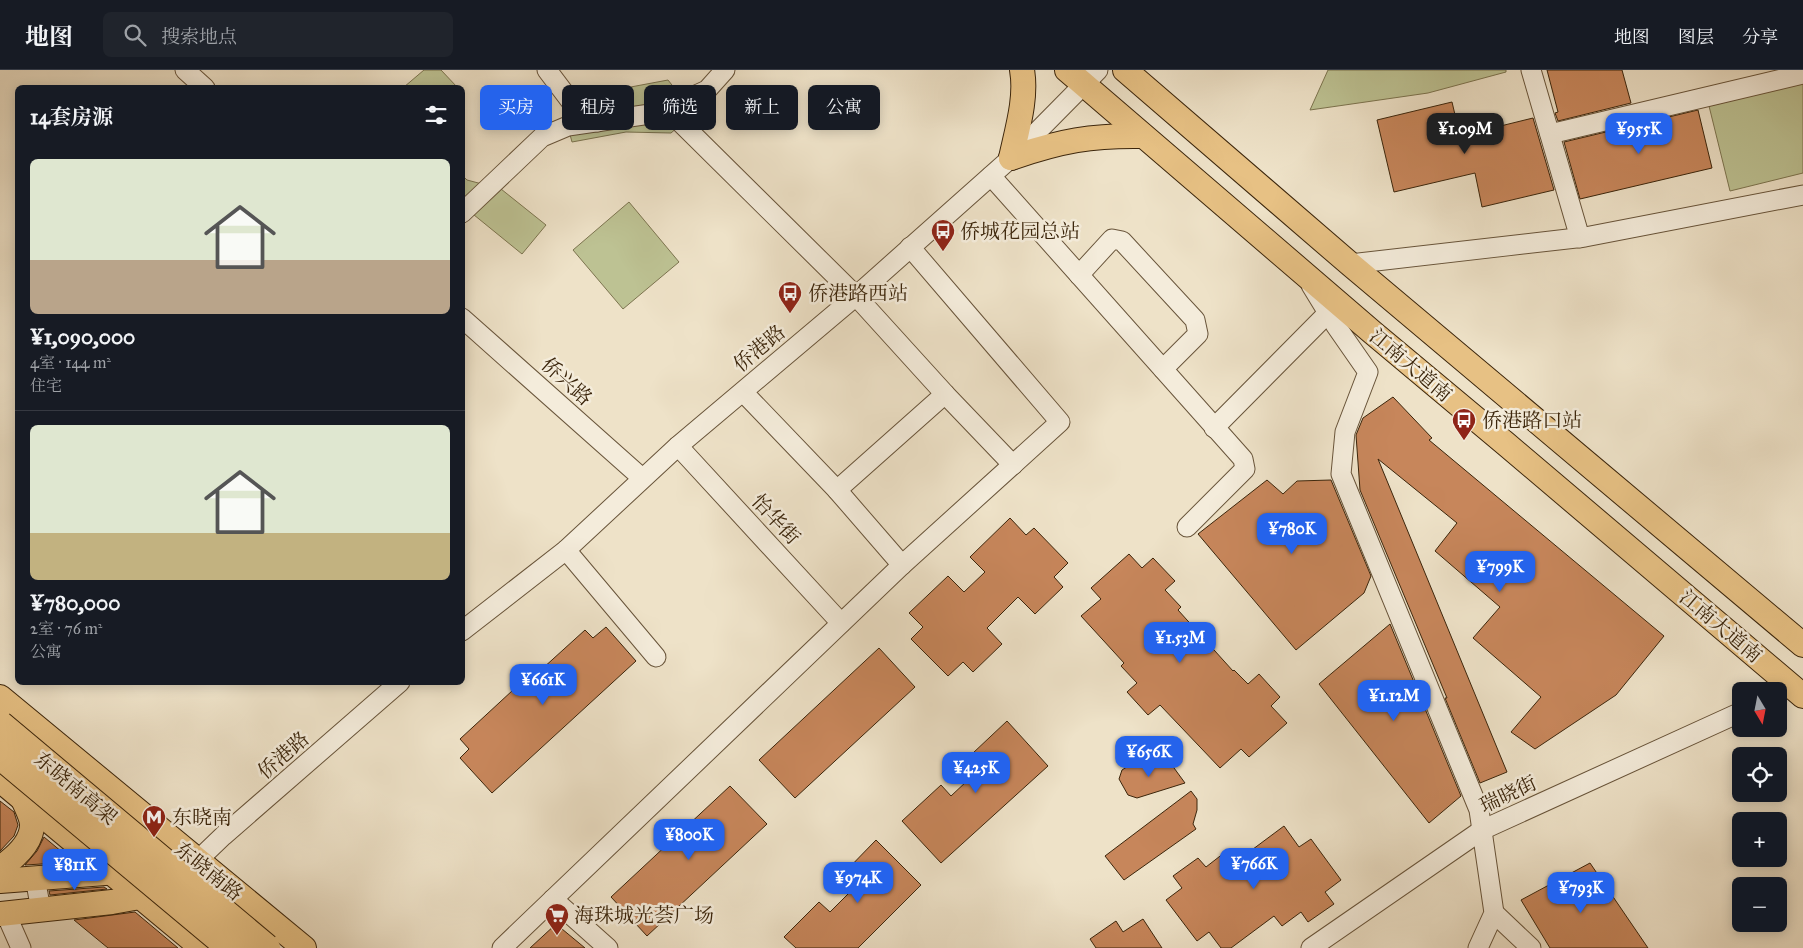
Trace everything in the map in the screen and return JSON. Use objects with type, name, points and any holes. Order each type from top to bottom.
[{"type":"highway","name":"东晓南高架","points":[[0,725],[266,948]]},
{"type":"highway","name":"东晓南高架","points":[[0,755],[231,948]]},
{"type":"main road","points":[[1022,70],[1021,102],[1011,158],[1080,138],[1112,135],[1143,136]]},
{"type":"main road","name":"江南大道南","points":[[1125,70],[1350,264],[1803,645]]},
{"type":"main road","name":"江南大道南","points":[[1083,75],[1143,136],[1306,276],[1514,450],[1792,693]]},
{"type":"main road","name":"东晓南路","points":[[0,697],[304,948]]},
{"type":"main road","points":[[0,773],[24,755],[38,729]]},
{"type":"main road","points":[[0,780],[202,948]]},
{"type":"main road","points":[[0,868],[20,851],[29,838],[32,825],[23,799]]},
{"type":"main road","points":[[0,881],[155,869],[197,861]]},
{"type":"main road","points":[[3,914],[140,898],[197,861]]},
{"type":"street","points":[[185,70],[202,85]]},
{"type":"street","points":[[547,70],[562,90]]},
{"type":"street","points":[[712,85],[725,70]]},
{"type":"street","points":[[1531,70],[1580,238]]},
{"type":"street","points":[[1550,134],[1803,74]]},
{"type":"street","name":"侨港路","points":[[465,629],[566,550],[678,446],[856,296],[991,176],[1011,158],[1083,75]]},
{"type":"street","points":[[465,210],[542,137],[562,129]]},
{"type":"street","points":[[688,130],[856,296],[1013,465]]},
{"type":"street","points":[[991,176],[1243,459],[1245,469],[1187,527]]},
{"type":"street","points":[[1350,264],[1580,238],[1803,195]]},
{"type":"street","points":[[1079,275],[1112,239],[1122,241],[1196,320],[1198,334],[1163,369]]},
{"type":"street","points":[[502,948],[902,565],[1060,422],[910,247]]},
{"type":"street","points":[[1306,276],[1328,313],[1368,372],[1345,432],[1340,474],[1479,810],[1494,913],[1478,948]]},
{"type":"street","points":[[1214,428],[1328,313]]},
{"type":"street","name":"侨兴路","points":[[465,321],[642,478]]},
{"type":"street","points":[[743,392],[837,490],[902,565]]},
{"type":"street","points":[[837,490],[945,394]]},
{"type":"street","name":"怡华街","points":[[678,446],[841,623]]},
{"type":"street","points":[[566,550],[656,657]]},
{"type":"street","name":"侨港路","points":[[197,861],[397,685]]},
{"type":"street","name":"瑞晓街","points":[[1311,948],[1482,830],[1732,716]]},
{"type":"street","points":[[35,878],[41,910]]},
{"type":"street","points":[[553,899],[608,948]]},
{"type":"street","points":[[1494,913],[1531,948]]},
{"type":"street","points":[[3,914],[21,948]]},
{"type":"green space","points":[[424,70],[441,70],[455,85],[406,85]]},
{"type":"green space","points":[[1328,70],[1506,70],[1506,72],[1428,93],[1310,110]]},
{"type":"green space","points":[[668,80],[672,85],[644,85],[644,130],[674,130],[671,133],[626,132],[572,142],[569,130],[634,130],[634,86]]},
{"type":"green space","points":[[1803,83],[1803,173],[1730,191],[1709,106]]},
{"type":"green space","points":[[465,178],[501,189],[546,225],[522,254],[465,208]]},
{"type":"green space","points":[[629,202],[679,262],[623,309],[573,250]]},
{"type":"building","points":[[1547,70],[1622,70],[1631,103],[1558,121],[1555,113],[1558,112]]},
{"type":"building","points":[[1452,102],[1460,136],[1533,118],[1554,190],[1482,207],[1475,173],[1394,192],[1377,120]]},
{"type":"building","points":[[1698,110],[1712,168],[1580,199],[1564,142]]},
{"type":"building","points":[[1393,397],[1432,438],[1429,440],[1664,636],[1616,695],[1535,749],[1511,732],[1541,697],[1473,638],[1500,607],[1435,551],[1457,523],[1378,459],[1507,772],[1480,783],[1445,698],[1447,698],[1360,490],[1356,435],[1363,418]]},
{"type":"building","points":[[1267,480],[1283,494],[1297,481],[1331,480],[1371,576],[1364,593],[1296,650],[1198,534]]},
{"type":"building","points":[[1010,518],[1026,535],[1034,528],[1068,563],[1054,577],[1063,587],[1035,614],[1018,597],[987,628],[1002,644],[973,672],[963,662],[948,676],[911,639],[923,627],[909,613],[948,576],[964,592],[985,572],[970,557]]},
{"type":"building","points":[[1129,554],[1142,568],[1153,558],[1175,581],[1165,590],[1181,607],[1178,610],[1233,671],[1248,684],[1259,674],[1280,697],[1271,706],[1287,723],[1249,757],[1241,749],[1220,768],[1160,705],[1148,715],[1127,692],[1137,683],[1121,666],[1124,663],[1081,616],[1101,599],[1091,588]]},
{"type":"building","points":[[1390,624],[1461,796],[1429,823],[1319,684]]},
{"type":"building","points":[[606,627],[636,661],[492,793],[460,758],[469,749],[460,739],[539,666],[542,669],[585,630],[593,638]]},
{"type":"building","points":[[879,648],[915,687],[795,798],[759,760]]},
{"type":"building","points":[[1007,721],[1048,766],[941,863],[902,821],[941,785],[951,796],[984,765],[973,753]]},
{"type":"building","points":[[1166,757],[1185,783],[1137,798],[1128,795],[1119,779],[1122,770],[1133,763],[1142,761],[1149,765]]},
{"type":"building","points":[[730,786],[767,824],[647,936],[611,897]]},
{"type":"building","points":[[1191,791],[1197,799],[1197,810],[1193,824],[1196,829],[1124,880],[1105,856]]},
{"type":"building","points":[[0,801],[14,812],[18,825],[14,836],[0,851]]},
{"type":"building","points":[[1284,826],[1299,847],[1311,839],[1341,880],[1325,892],[1334,904],[1308,922],[1301,912],[1282,926],[1274,916],[1231,948],[1221,948],[1209,932],[1197,941],[1166,900],[1182,888],[1173,876],[1198,858],[1206,867],[1224,853],[1233,864]]},
{"type":"building","points":[[44,837],[74,862],[25,865],[37,851]]},
{"type":"building","points":[[876,840],[921,885],[858,948],[796,948],[784,937],[819,902],[830,912],[855,887],[842,875]]},
{"type":"building","points":[[1590,863],[1648,948],[1550,948],[1521,900]]},
{"type":"building","points":[[104,887],[107,889],[50,895],[49,891]]},
{"type":"building","points":[[135,912],[178,948],[108,948],[74,920]]},
{"type":"building","points":[[1143,919],[1162,948],[1096,948],[1090,939],[1116,921],[1123,932]]},
{"type":"building","name":"海珠城光荟广场","points":[[556,924],[585,948],[530,948]]},
{"type":"place","name":"侨城花园总站","points":[[943,252]]},
{"type":"place","name":"侨港路西站","points":[[790,314]]},
{"type":"place","name":"侨港路口站","points":[[1464,441]]},
{"type":"place","name":"东晓南","points":[[154,838]]},
{"type":"place","name":"海珠城光荟广场","points":[[557,936]]}]
